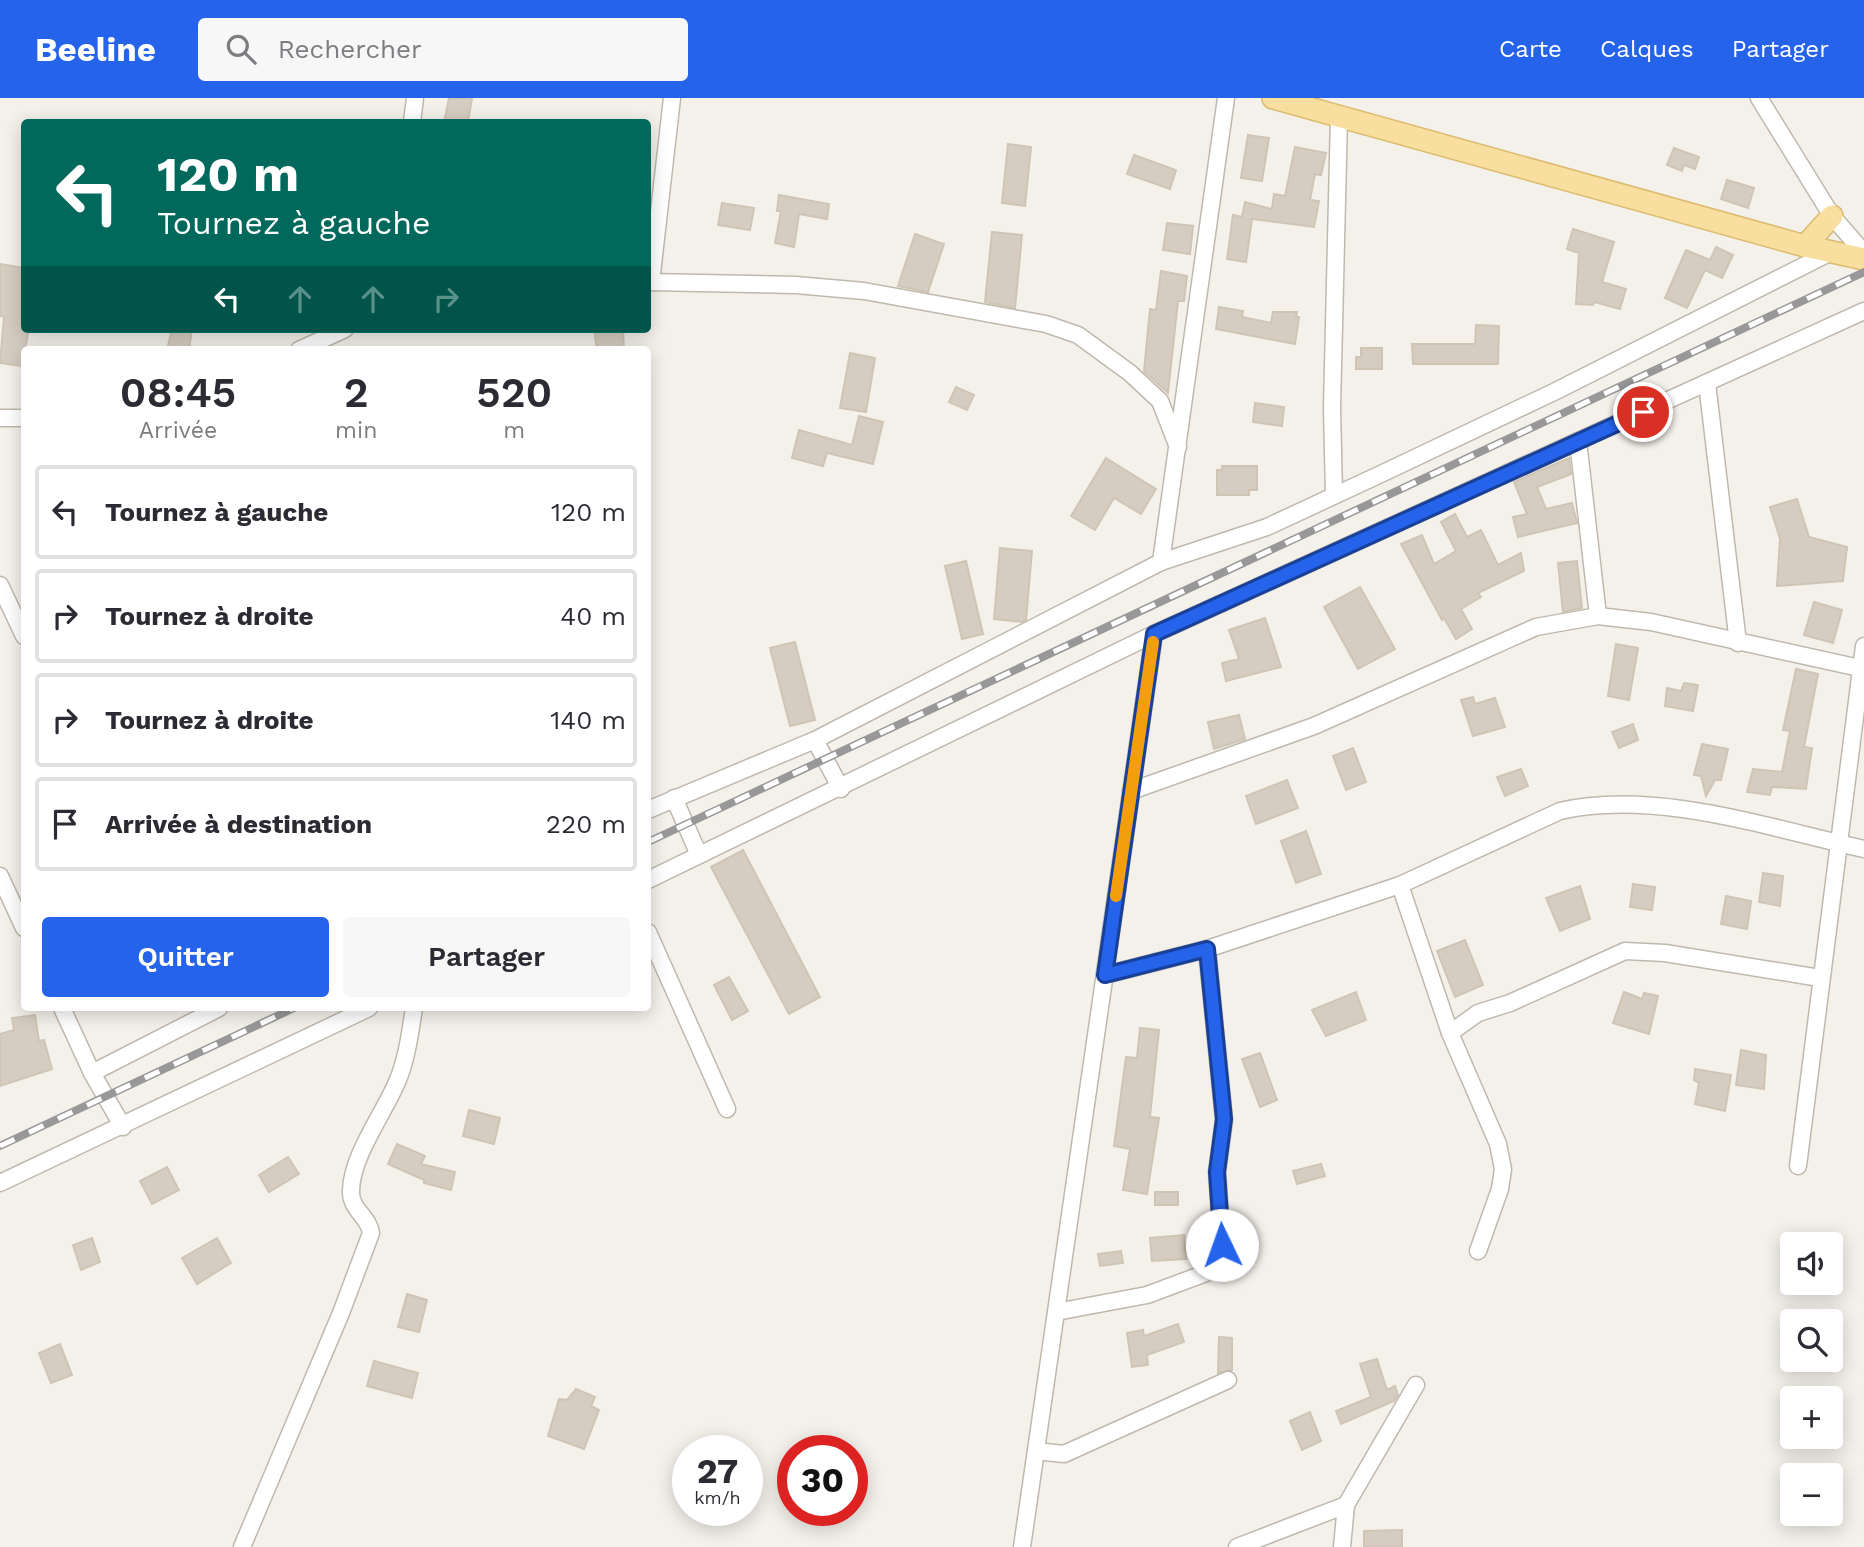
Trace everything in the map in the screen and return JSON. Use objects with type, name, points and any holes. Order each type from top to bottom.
[{"type":"main road","points":[[1273,98],[1829,253],[1864,259]]},
{"type":"main road","points":[[1805,246],[1832,216]]},
{"type":"street","points":[[412,119],[415,98]]},
{"type":"street","points":[[651,266],[672,98]]},
{"type":"street","points":[[1161,562],[1226,98]]},
{"type":"street","points":[[1759,98],[1832,216],[1864,253]]},
{"type":"street","points":[[1335,494],[1332,408],[1339,117]]},
{"type":"street","points":[[651,809],[815,740],[1161,562],[1267,527],[1556,391],[1829,253]]},
{"type":"street","points":[[651,282],[796,285],[864,291],[1046,324],[1078,335],[1130,373],[1160,401],[1178,447]]},
{"type":"street","points":[[651,879],[841,789],[1154,634],[1864,312]]},
{"type":"street","points":[[308,346],[336,333]]},
{"type":"street","points":[[1707,383],[1738,643]]},
{"type":"street","points":[[0,418],[21,418]]},
{"type":"street","points":[[1578,441],[1598,616]]},
{"type":"street","points":[[0,585],[21,630]]},
{"type":"street","points":[[1131,791],[1314,726],[1536,627],[1598,616],[1650,622],[1862,669]]},
{"type":"street","points":[[1022,1547],[1154,634]]},
{"type":"street","points":[[1798,1166],[1864,646]]},
{"type":"street","points":[[815,740],[841,789]]},
{"type":"street","points":[[674,798],[699,855]]},
{"type":"street","points":[[1105,975],[1207,949],[1400,884],[1560,811],[1586,805],[1648,803],[1864,849]]},
{"type":"street","points":[[0,876],[21,922]]},
{"type":"street","points":[[1400,884],[1450,1033],[1498,1144],[1503,1169],[1500,1189],[1478,1251]]},
{"type":"street","points":[[651,939],[727,1109]]},
{"type":"street","points":[[1056,1312],[1147,1295],[1206,1273],[1217,1259],[1222,1245],[1217,1172],[1224,1119],[1207,949]]},
{"type":"street","points":[[1450,1033],[1478,1013],[1510,1003],[1625,951],[1665,953],[1820,978]]},
{"type":"street","points":[[63,1011],[92,1073],[122,1126]]},
{"type":"street","points":[[0,1183],[359,1011]]},
{"type":"street","points":[[242,1547],[371,1234],[370,1226],[354,1205],[351,1179],[398,1081],[409,1042],[414,1011]]},
{"type":"street","points":[[92,1073],[191,1014]]},
{"type":"street","points":[[1036,1451],[1065,1454],[1228,1380]]},
{"type":"street","points":[[1342,1547],[1346,1504],[1416,1385]]},
{"type":"street","points":[[1237,1547],[1346,1504]]},
{"type":"building","points":[[449,98],[472,98],[468,119],[445,119]]},
{"type":"building","points":[[1248,135],[1269,138],[1262,181],[1241,178]]},
{"type":"building","points":[[1008,144],[1031,147],[1025,206],[1002,203]]},
{"type":"building","points":[[1295,147],[1326,153],[1321,175],[1315,174],[1310,200],[1319,201],[1314,227],[1252,219],[1246,262],[1227,259],[1233,215],[1242,217],[1245,202],[1272,209],[1274,194],[1285,196]]},
{"type":"building","points":[[1674,148],[1699,157],[1695,169],[1684,165],[1682,171],[1667,165]]},
{"type":"building","points":[[1134,155],[1176,170],[1170,189],[1127,174]]},
{"type":"building","points":[[1727,180],[1754,188],[1748,208],[1721,199]]},
{"type":"building","points":[[779,195],[829,204],[827,219],[799,214],[794,247],[775,243],[781,211],[777,211]]},
{"type":"building","points":[[722,203],[754,208],[750,230],[718,225]]},
{"type":"building","points":[[1167,223],[1193,226],[1190,254],[1163,250]]},
{"type":"building","points":[[1573,229],[1614,242],[1602,282],[1626,289],[1620,309],[1594,302],[1593,305],[1576,304],[1579,253],[1567,249]]},
{"type":"building","points":[[992,232],[1022,235],[1015,308],[985,302]]},
{"type":"building","points":[[915,234],[944,244],[928,292],[898,286]]},
{"type":"building","points":[[1716,247],[1733,255],[1722,278],[1705,270],[1687,308],[1665,298],[1686,250],[1710,260]]},
{"type":"building","points":[[0,264],[21,268],[21,333],[28,333],[26,346],[21,346],[21,366],[0,363],[4,317],[0,316]]},
{"type":"building","points":[[1161,271],[1187,276],[1184,301],[1178,301],[1168,393],[1144,371],[1150,309],[1156,310]]},
{"type":"building","points":[[1219,307],[1243,311],[1242,317],[1271,323],[1273,312],[1297,312],[1296,317],[1299,317],[1295,344],[1216,329]]},
{"type":"building","points":[[1476,325],[1499,326],[1498,364],[1413,364],[1412,344],[1475,344]]},
{"type":"building","points":[[171,333],[191,333],[190,346],[168,346]]},
{"type":"building","points":[[595,333],[623,333],[624,346],[596,346]]},
{"type":"building","points":[[1361,348],[1382,348],[1382,369],[1356,369],[1356,357],[1361,357]]},
{"type":"building","points":[[850,353],[875,358],[866,412],[840,408]]},
{"type":"building","points":[[956,387],[974,395],[967,410],[949,402]]},
{"type":"building","points":[[1255,403],[1284,407],[1282,426],[1253,422]]},
{"type":"building","points":[[859,416],[883,422],[873,464],[827,453],[823,466],[792,458],[799,430],[852,445]]},
{"type":"building","points":[[1106,458],[1156,489],[1141,514],[1114,498],[1095,530],[1071,516]]},
{"type":"building","points":[[1569,458],[1571,474],[1537,487],[1546,509],[1572,503],[1577,523],[1518,537],[1513,517],[1527,514],[1514,482]]},
{"type":"building","points":[[1222,466],[1257,466],[1257,490],[1249,490],[1249,495],[1217,495],[1217,470],[1222,470]]},
{"type":"building","points":[[1797,499],[1809,537],[1847,547],[1843,581],[1777,586],[1780,539],[1770,507]]},
{"type":"building","points":[[1455,514],[1467,537],[1481,530],[1498,565],[1521,553],[1524,571],[1478,593],[1481,597],[1461,609],[1472,629],[1456,639],[1444,618],[1442,620],[1401,544],[1422,535],[1434,564],[1456,551],[1441,522]]},
{"type":"building","points":[[1000,548],[1032,551],[1026,620],[1022,622],[994,619]]},
{"type":"building","points":[[966,561],[983,634],[962,639],[945,566]]},
{"type":"building","points":[[1577,561],[1582,608],[1563,612],[1558,563]]},
{"type":"building","points":[[1360,587],[1395,649],[1358,669],[1324,607]]},
{"type":"building","points":[[1814,602],[1842,610],[1833,643],[1804,635]]},
{"type":"building","points":[[1265,618],[1281,667],[1226,681],[1222,663],[1239,659],[1229,630]]},
{"type":"building","points":[[795,642],[815,720],[790,726],[770,648]]},
{"type":"building","points":[[1616,644],[1638,648],[1629,700],[1608,696]]},
{"type":"building","points":[[1796,669],[1818,674],[1804,747],[1812,748],[1806,789],[1772,787],[1770,795],[1747,792],[1753,769],[1782,772],[1790,731],[1783,730]]},
{"type":"building","points":[[1684,683],[1698,685],[1693,711],[1665,706],[1667,688],[1681,691]]},
{"type":"building","points":[[1473,697],[1475,704],[1495,698],[1505,727],[1473,736],[1461,700]]},
{"type":"building","points":[[1239,715],[1245,739],[1214,749],[1208,722]]},
{"type":"building","points":[[1633,724],[1638,740],[1619,748],[1612,732]]},
{"type":"building","points":[[1702,744],[1728,749],[1721,780],[1715,780],[1706,796],[1701,776],[1694,775]]},
{"type":"building","points":[[1353,748],[1366,782],[1346,790],[1333,756]]},
{"type":"building","points":[[1521,769],[1528,786],[1505,796],[1497,777]]},
{"type":"building","points":[[1287,780],[1298,808],[1256,824],[1246,796]]},
{"type":"building","points":[[1306,831],[1321,874],[1296,883],[1281,841]]},
{"type":"building","points":[[743,850],[820,997],[789,1014],[711,867]]},
{"type":"building","points":[[1763,873],[1783,876],[1780,906],[1759,902]]},
{"type":"building","points":[[1633,884],[1655,887],[1652,910],[1630,907]]},
{"type":"building","points":[[1580,886],[1590,919],[1560,931],[1546,898]]},
{"type":"building","points":[[1726,896],[1751,901],[1747,929],[1721,924]]},
{"type":"building","points":[[1465,940],[1483,985],[1455,997],[1437,951]]},
{"type":"building","points":[[729,977],[748,1011],[732,1020],[714,985]]},
{"type":"building","points":[[1356,992],[1366,1020],[1326,1036],[1312,1010]]},
{"type":"building","points":[[1624,992],[1642,999],[1644,993],[1658,996],[1649,1034],[1613,1023]]},
{"type":"building","points":[[35,1015],[39,1041],[44,1040],[52,1069],[0,1086],[0,1034],[14,1030],[12,1018]]},
{"type":"building","points":[[1140,1028],[1159,1030],[1150,1117],[1159,1118],[1147,1194],[1123,1190],[1130,1149],[1114,1146],[1126,1057],[1137,1058]]},
{"type":"building","points":[[1741,1050],[1766,1055],[1764,1089],[1736,1085]]},
{"type":"building","points":[[1260,1053],[1277,1100],[1260,1107],[1242,1059]]},
{"type":"building","points":[[1695,1069],[1731,1075],[1725,1111],[1695,1104],[1699,1083],[1694,1080]]},
{"type":"building","points":[[469,1110],[500,1118],[494,1144],[463,1136]]},
{"type":"building","points":[[397,1144],[425,1156],[421,1164],[455,1172],[451,1190],[424,1183],[424,1180],[388,1164]]},
{"type":"building","points":[[288,1157],[299,1174],[269,1192],[259,1175]]},
{"type":"building","points":[[1321,1164],[1325,1176],[1297,1184],[1293,1171]]},
{"type":"building","points":[[167,1167],[179,1190],[152,1204],[140,1181]]},
{"type":"building","points":[[1155,1192],[1178,1192],[1178,1205],[1155,1205]]},
{"type":"building","points":[[1184,1235],[1186,1259],[1152,1261],[1150,1238]]},
{"type":"building","points":[[92,1238],[100,1262],[81,1270],[73,1245]]},
{"type":"building","points":[[217,1238],[231,1263],[197,1284],[182,1258]]},
{"type":"building","points":[[1121,1251],[1123,1263],[1100,1266],[1098,1254]]},
{"type":"building","points":[[407,1294],[427,1300],[419,1332],[398,1327]]},
{"type":"building","points":[[1178,1324],[1184,1342],[1147,1355],[1148,1365],[1132,1367],[1127,1333],[1143,1330],[1144,1336]]},
{"type":"building","points":[[1219,1337],[1232,1338],[1232,1370],[1218,1373]]},
{"type":"building","points":[[60,1344],[72,1375],[51,1383],[39,1353]]},
{"type":"building","points":[[1377,1359],[1387,1390],[1395,1386],[1398,1395],[1394,1401],[1341,1424],[1336,1411],[1371,1397],[1360,1364]]},
{"type":"building","points":[[374,1361],[418,1373],[412,1398],[367,1386]]},
{"type":"building","points":[[576,1389],[595,1397],[591,1406],[599,1410],[584,1449],[548,1436],[559,1399],[567,1400]]},
{"type":"building","points":[[1310,1412],[1321,1441],[1302,1450],[1290,1421]]},
{"type":"building","points":[[1402,1530],[1402,1547],[1364,1547],[1364,1531]]},
{"type":"railway","points":[[651,841],[1864,272]]},
{"type":"railway","points":[[0,1146],[288,1011]]},
{"type":"slow traffic","points":[[1116,896],[1153,642]]},
{"type":"route","points":[[1222,1245],[1217,1172],[1224,1119],[1207,949],[1105,975],[1154,634],[1643,412]]}]
